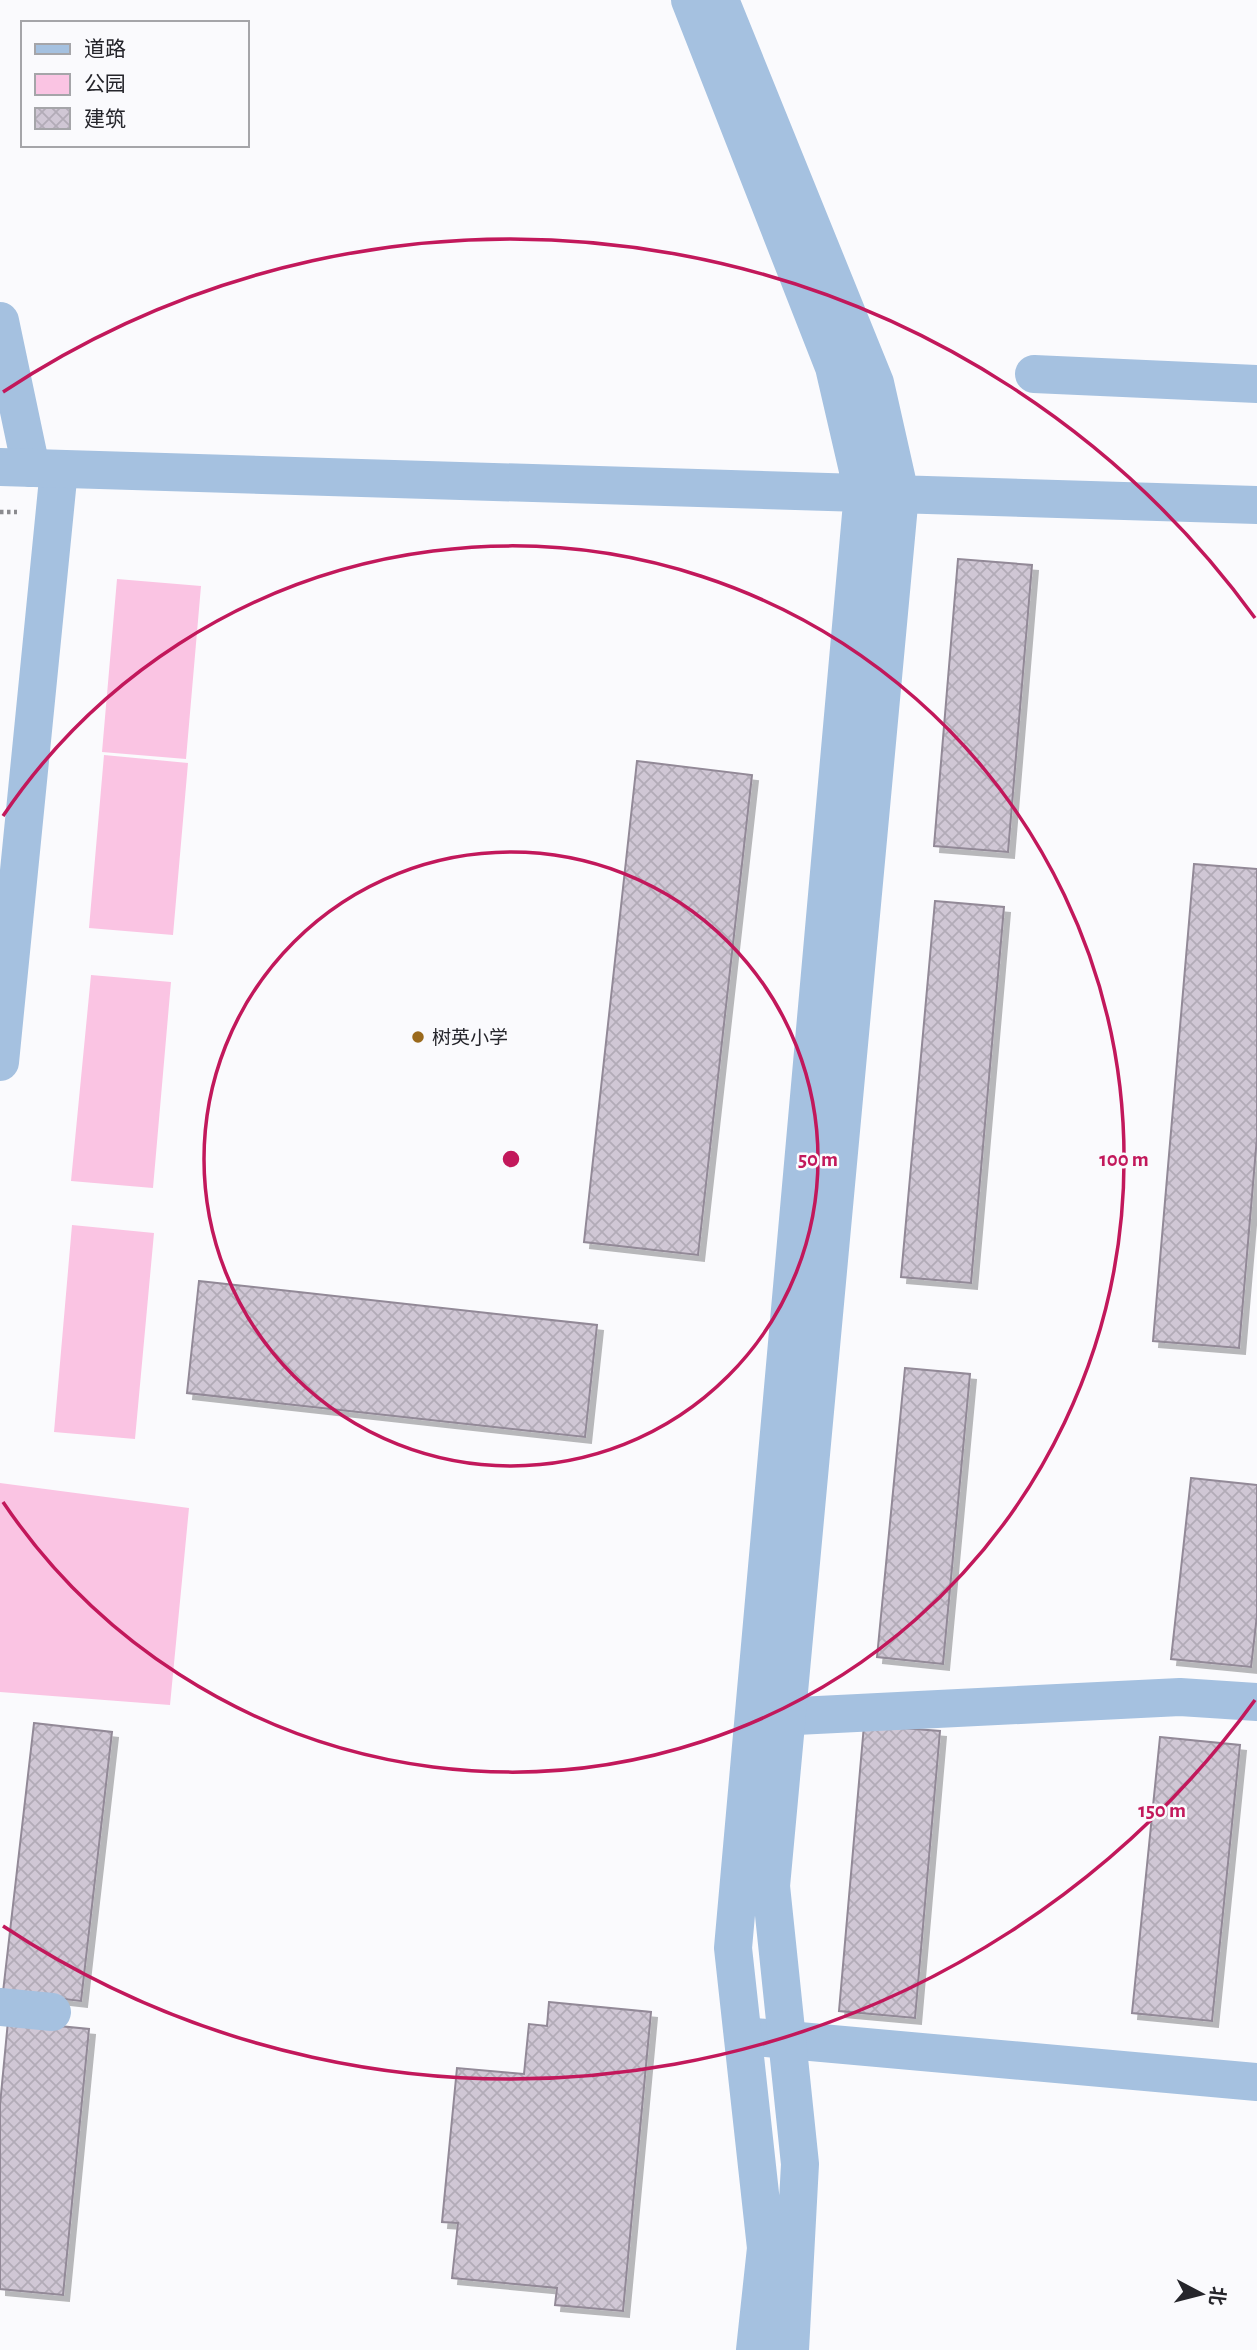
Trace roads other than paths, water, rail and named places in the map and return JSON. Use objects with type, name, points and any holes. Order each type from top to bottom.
[{"type":"street","points":[[690,0],[882,493]]},
{"type":"street","points":[[720,0],[874,383],[882,493],[770,1717],[733,1948],[766,2248],[755,2350]]},
{"type":"street","points":[[0,321],[30,468],[0,1062]]},
{"type":"street","points":[[1034,374],[1257,384]]},
{"type":"street","points":[[30,468],[1257,505]]},
{"type":"street","points":[[770,1717],[1180,1698],[1257,1702]]},
{"type":"street","points":[[770,1717],[771,1886],[800,2164],[790,2350]]},
{"type":"street","points":[[0,2007],[52,2012]]},
{"type":"street","points":[[743,2036],[1257,2082]]},
{"type":"place","name":"树英小学","points":[[418,1037]]}]
